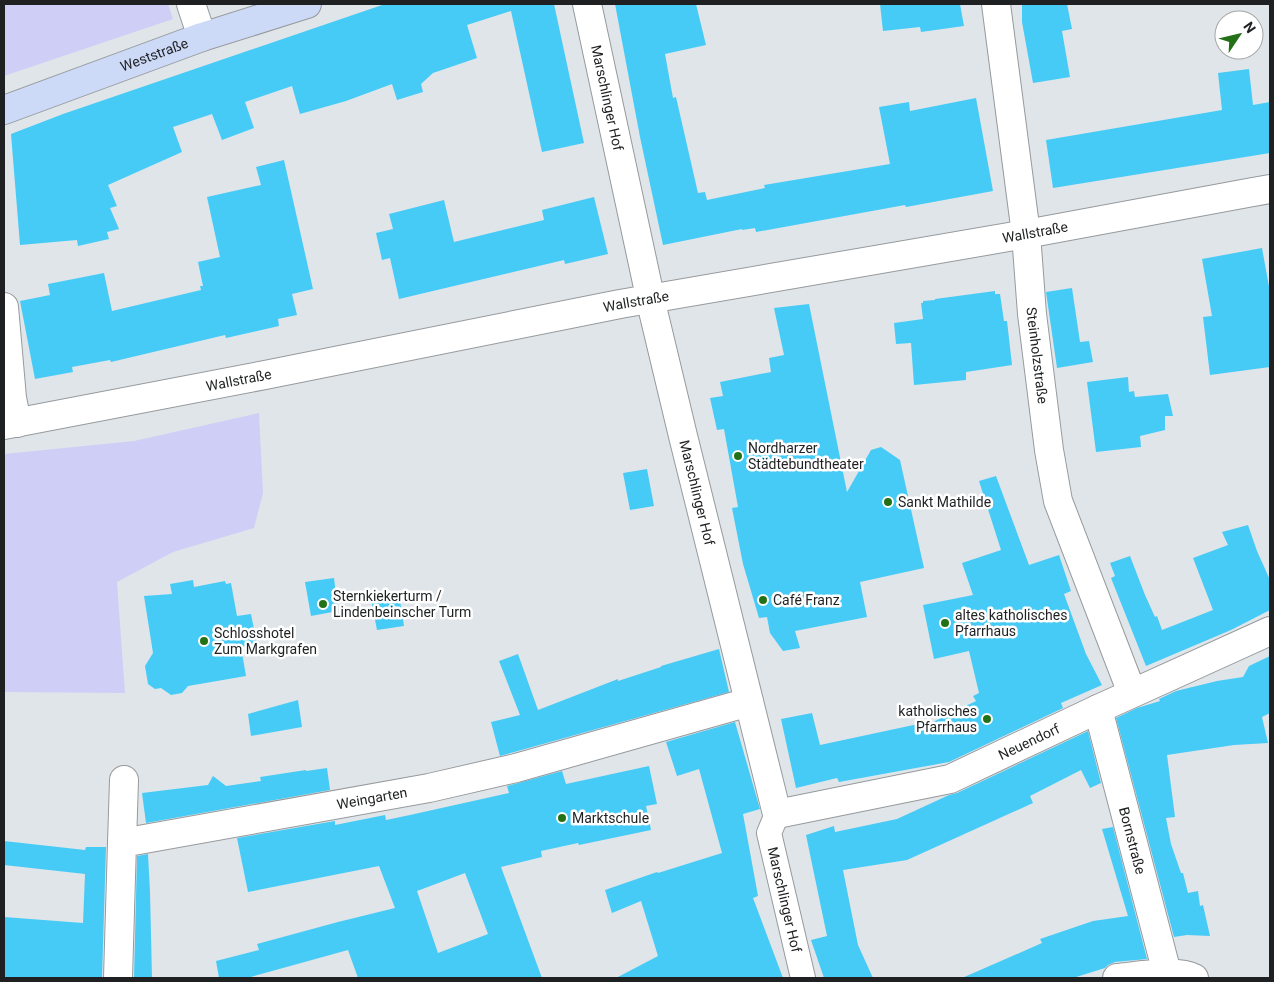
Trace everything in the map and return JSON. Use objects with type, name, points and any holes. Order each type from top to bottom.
[{"type":"main road","name":"Weststraße","points":[[4,110],[202,37],[307,4]]},
{"type":"street","points":[[191,4],[202,37]]},
{"type":"street","name":"Marschlinger Hof","points":[[587,4],[650,298],[777,814],[769,833],[803,978]]},
{"type":"street","name":"Steinholzstraße","points":[[996,4],[1026,234],[1032,314],[1049,450],[1058,501],[1132,693]]},
{"type":"street","name":"Wallstraße","points":[[10,424],[650,298],[1026,234],[1270,189]]},
{"type":"street","points":[[4,307],[12,398],[10,424]]},
{"type":"street","name":"Neuendorf","points":[[777,814],[950,779],[1132,693],[1270,631]]},
{"type":"street","name":"Weingarten","points":[[122,843],[429,788],[507,771],[749,702]]},
{"type":"street","name":"Bornstraße","points":[[1098,709],[1167,974]]},
{"type":"street","points":[[118,978],[124,780]]},
{"type":"street","points":[[1117,978],[1167,974],[1188,975],[1194,978]]},
{"type":"shaded area","points":[[4,4],[168,4],[173,19],[4,76]]},
{"type":"shaded area","points":[[259,413],[263,493],[254,528],[173,552],[117,582],[125,693],[4,692],[4,454],[134,441]]},
{"type":"building","points":[[385,4],[554,4],[584,143],[542,152],[511,11],[467,25],[477,58],[433,73],[421,84],[423,92],[397,100],[392,84],[346,101],[300,114],[292,86],[245,102],[254,128],[222,140],[212,114],[173,127],[182,152],[108,185],[117,206],[110,208],[119,229],[107,232],[109,239],[78,246],[77,240],[20,245],[11,134],[63,114]]},
{"type":"building","points":[[615,4],[696,4],[706,45],[665,54],[673,98],[676,97],[698,193],[705,192],[707,200],[765,188],[764,185],[890,164],[879,107],[909,102],[910,111],[976,98],[993,191],[756,232],[755,228],[742,229],[663,245]]},
{"type":"building","points":[[880,4],[960,4],[964,26],[921,32],[920,27],[883,31]]},
{"type":"building","points":[[1022,4],[1067,4],[1072,29],[1062,31],[1070,77],[1033,83],[1022,22]]},
{"type":"building","points":[[1249,69],[1253,105],[1270,102],[1270,153],[1053,188],[1046,140],[1222,110],[1218,73]]},
{"type":"building","points":[[284,160],[313,289],[292,294],[297,315],[278,319],[279,326],[226,338],[225,335],[111,362],[110,360],[72,367],[73,372],[35,379],[20,301],[50,295],[48,284],[104,273],[112,311],[201,290],[200,286],[203,286],[198,262],[220,257],[207,197],[261,185],[256,167]]},
{"type":"building","points":[[594,197],[608,254],[565,264],[564,260],[399,299],[390,258],[382,260],[376,233],[393,229],[389,214],[444,200],[454,242],[544,220],[542,210]]},
{"type":"building","points":[[1262,248],[1270,292],[1270,367],[1210,375],[1203,317],[1212,316],[1202,259]]},
{"type":"building","points":[[1072,288],[1080,342],[1089,341],[1093,362],[1057,368],[1046,292]]},
{"type":"building","points":[[995,291],[995,294],[1000,294],[1004,321],[1007,321],[1012,365],[966,372],[966,380],[914,385],[911,343],[896,344],[894,323],[923,319],[921,303],[923,301]]},
{"type":"building","points":[[809,304],[847,492],[871,450],[881,447],[900,460],[924,568],[860,582],[867,617],[795,631],[800,648],[783,651],[770,633],[767,617],[759,618],[743,564],[732,508],[738,507],[724,429],[717,430],[710,398],[723,396],[720,382],[771,372],[769,358],[784,355],[774,308]]},
{"type":"building","points":[[1128,377],[1129,392],[1134,391],[1135,397],[1168,394],[1173,416],[1165,416],[1165,430],[1140,436],[1141,447],[1096,452],[1087,382]]},
{"type":"building","points":[[647,469],[654,506],[630,510],[623,473]]},
{"type":"building","points":[[996,476],[1029,565],[1059,555],[1071,591],[1064,594],[1086,654],[1102,685],[1061,703],[1063,708],[949,762],[839,782],[837,778],[796,788],[781,719],[812,713],[820,745],[923,723],[923,727],[976,701],[973,696],[979,693],[969,651],[934,659],[923,605],[973,595],[962,563],[1001,550],[979,481]]},
{"type":"building","points":[[1248,525],[1270,580],[1270,610],[1231,630],[1146,666],[1111,578],[1115,576],[1110,563],[1130,556],[1145,595],[1155,617],[1157,616],[1162,630],[1213,610],[1193,558],[1228,545],[1222,532]]},
{"type":"building","name":"Sternkiekerturm / Lindenbeinscher Turm","points":[[334,578],[338,611],[311,616],[305,582]]},
{"type":"building","name":"Schlosshotel Zum Markgrafen","points":[[193,580],[194,587],[225,581],[226,584],[231,583],[237,616],[251,614],[257,644],[241,647],[246,676],[188,686],[182,693],[171,695],[161,688],[155,689],[148,684],[145,666],[153,653],[144,596],[172,594],[170,584]]},
{"type":"building","points":[[399,594],[404,626],[377,630],[371,599]]},
{"type":"building","points":[[719,649],[729,692],[500,756],[491,722],[520,715],[499,661],[518,654],[538,710],[618,679],[618,681]]},
{"type":"building","points":[[1270,656],[1270,713],[1262,717],[1268,743],[1234,745],[1167,755],[1175,817],[1166,818],[1171,844],[1181,873],[1183,873],[1188,893],[1198,891],[1200,906],[1203,905],[1210,936],[1187,935],[1174,937],[1116,718],[1137,708],[1160,701],[1159,699],[1176,691],[1243,677],[1249,666]]},
{"type":"building","points":[[298,700],[302,727],[251,736],[248,714]]},
{"type":"building","points":[[735,722],[760,809],[743,814],[758,896],[753,898],[783,978],[616,978],[658,956],[641,901],[612,913],[605,890],[722,853],[699,769],[677,776],[666,742]]},
{"type":"building","points":[[1088,731],[1101,783],[1090,788],[1081,770],[1030,796],[1033,803],[907,860],[843,870],[858,945],[873,978],[824,978],[811,940],[827,936],[806,835],[834,826],[835,832],[897,819]]},
{"type":"building","points":[[649,766],[657,804],[646,806],[651,830],[541,851],[542,857],[501,867],[542,978],[358,978],[348,950],[247,978],[219,978],[216,961],[259,950],[257,944],[395,908],[379,866],[248,892],[237,838],[335,821],[335,825],[385,815],[386,820],[509,793],[507,786],[562,771],[566,784]],"holes":[[[465,873],[488,934],[438,953],[417,891]]]},
{"type":"building","points":[[327,768],[330,790],[146,823],[142,793],[208,785],[213,776],[226,786],[261,781],[260,777]]},
{"type":"building","points":[[1113,827],[1147,959],[1115,962],[1105,968],[1073,978],[962,978],[1042,943],[1040,939],[1093,921],[1128,916],[1102,829]]},
{"type":"building","points":[[4,841],[85,850],[86,847],[106,847],[102,978],[4,978],[4,917],[83,923],[85,874],[4,865]]},
{"type":"building","points":[[148,854],[152,978],[134,978],[137,856]]},
{"type":"place","name":"Nordharzer Städtebundtheater","points":[[738,456]]},
{"type":"place","name":"Sankt Mathilde","points":[[888,502]]},
{"type":"place","name":"Café Franz","points":[[763,600]]},
{"type":"place","name":"Sternkiekerturm / Lindenbeinscher Turm","points":[[323,604]]},
{"type":"place","name":"altes katholisches Pfarrhaus","points":[[945,623]]},
{"type":"place","name":"Schlosshotel Zum Markgrafen","points":[[204,641]]},
{"type":"place","name":"katholisches Pfarrhaus","points":[[987,719]]},
{"type":"place","name":"Marktschule","points":[[562,818]]}]
